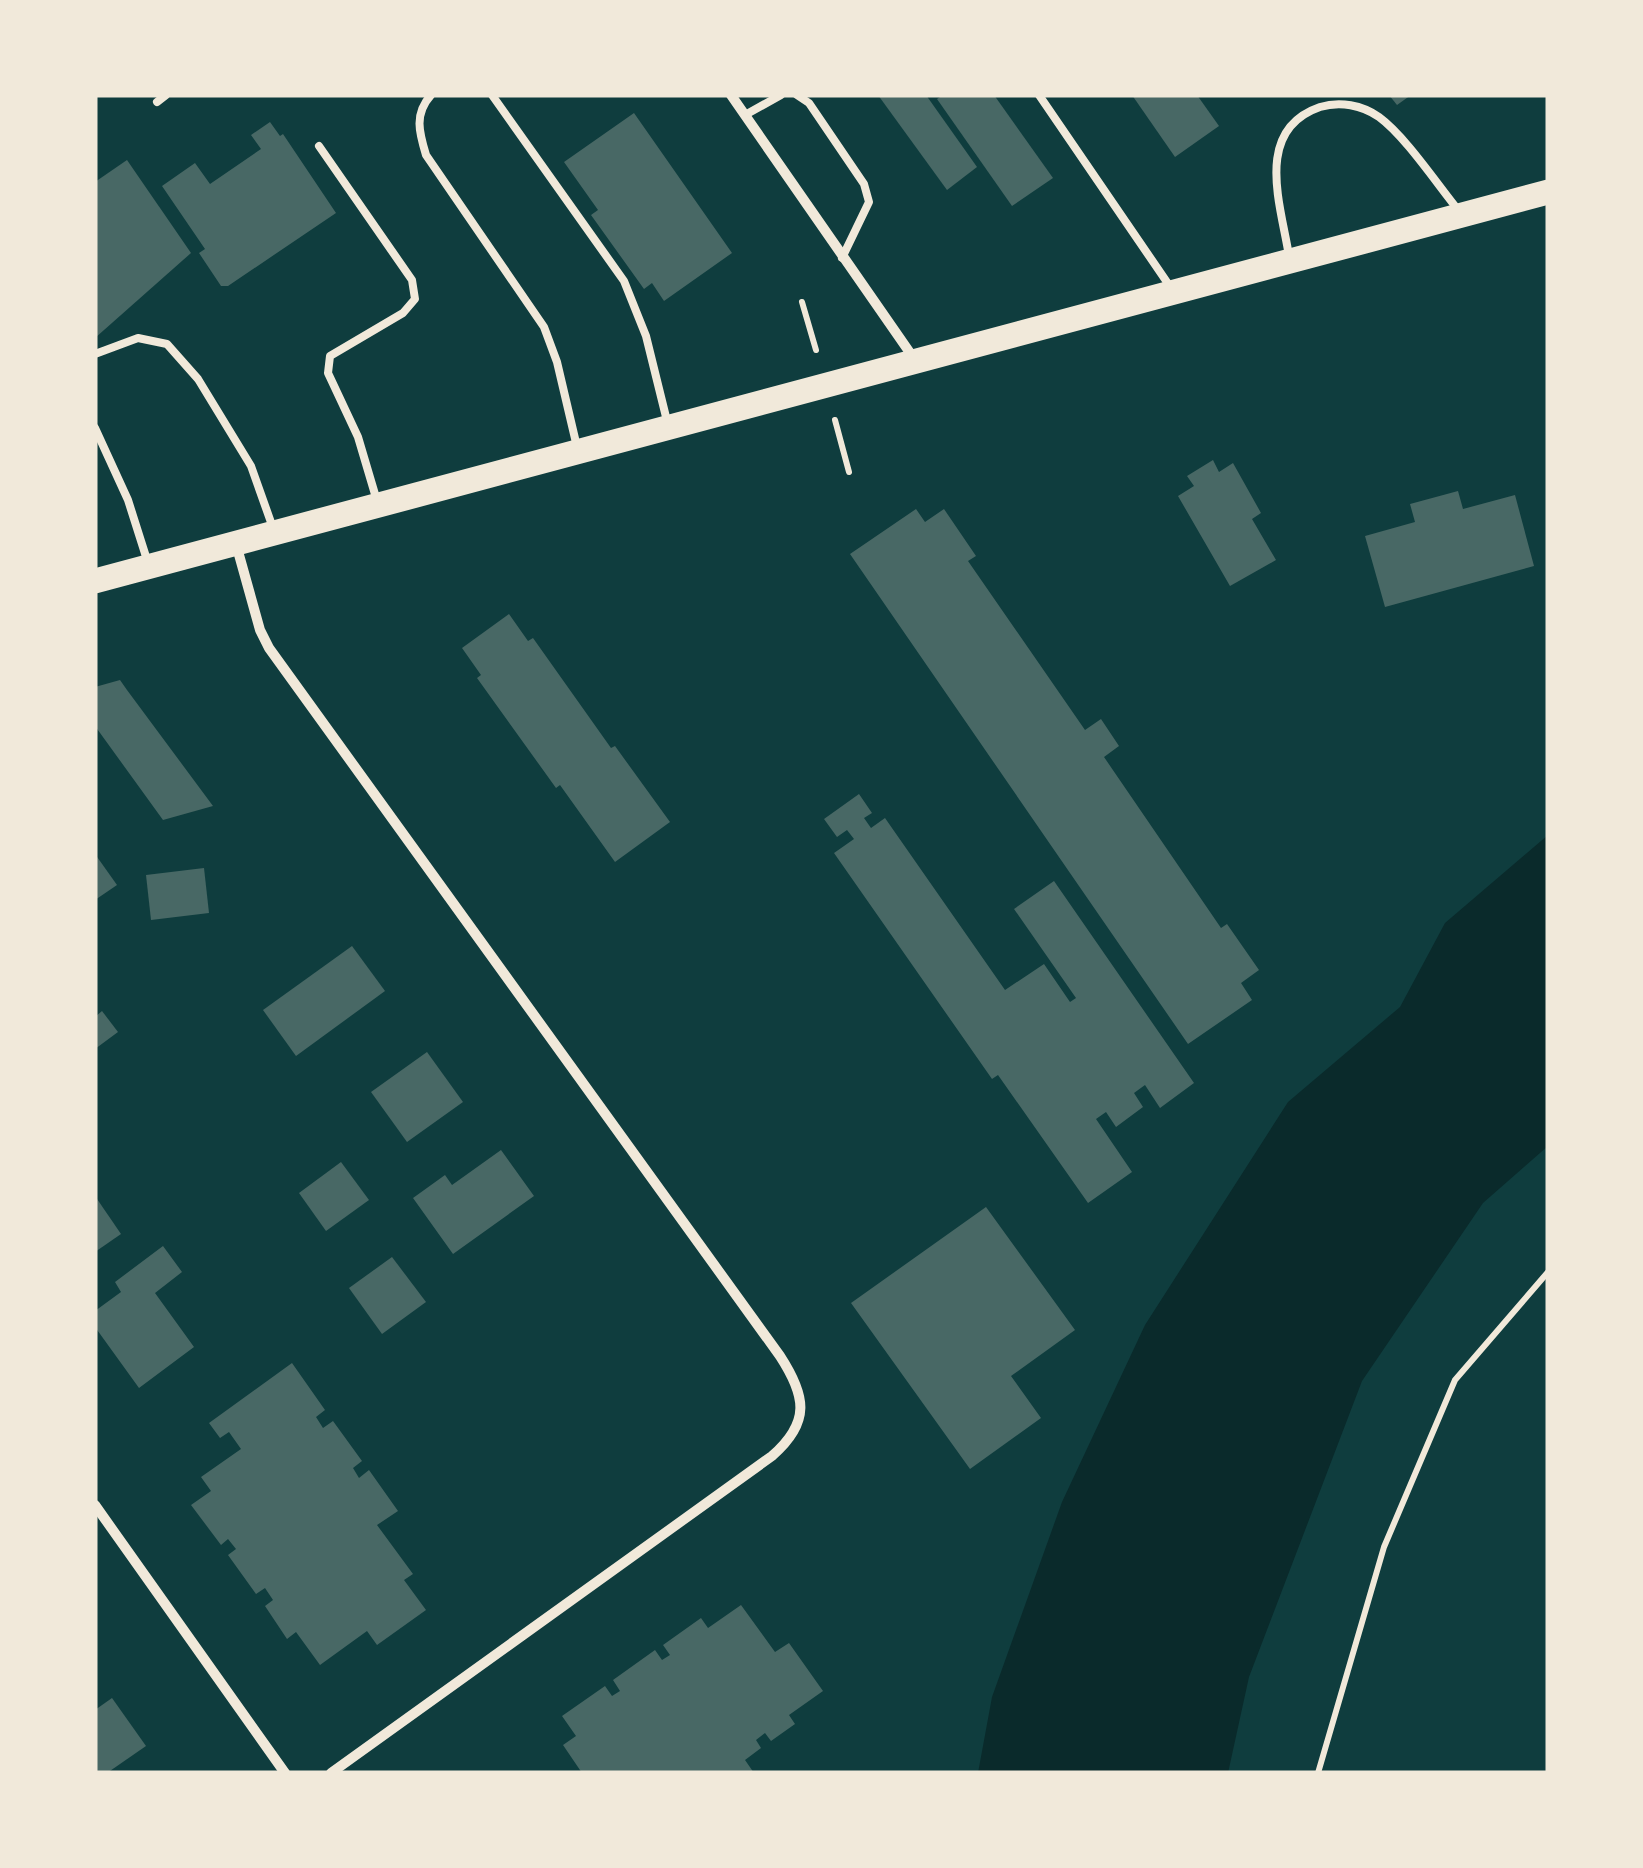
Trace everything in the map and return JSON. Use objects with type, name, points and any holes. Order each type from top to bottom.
[{"type":"main road","points":[[95,581],[1548,192]]},
{"type":"street","points":[[731,95],[916,361]]},
{"type":"street","points":[[236,542],[260,630],[269,648],[797,1383],[802,1414],[791,1440],[772,1456],[332,1773]]},
{"type":"street","points":[[95,1505],[286,1773]]},
{"type":"lane","points":[[156,102],[166,95]]},
{"type":"lane","points":[[430,95],[420,107],[418,132],[426,155],[544,327],[557,362],[578,452]]},
{"type":"lane","points":[[492,95],[624,281],[646,336],[669,427]]},
{"type":"lane","points":[[744,115],[781,95]]},
{"type":"lane","points":[[797,95],[809,103],[864,184],[869,202],[842,258]]},
{"type":"lane","points":[[1039,95],[1174,292]]},
{"type":"lane","points":[[1358,95],[1360,108]]},
{"type":"lane","points":[[1290,261],[1274,164],[1278,147],[1299,118],[1330,104],[1360,108],[1384,121],[1462,215]]},
{"type":"lane","points":[[319,146],[412,280],[415,298],[403,312],[330,356],[328,373],[358,436],[378,505]]},
{"type":"lane","points":[[95,354],[138,338],[167,344],[198,378],[251,466],[274,533]]},
{"type":"lane","points":[[95,428],[128,500],[149,566]]},
{"type":"path","points":[[1318,1773],[1384,1547],[1455,1380],[1548,1272]]},
{"type":"water","points":[[1548,835],[1548,1146],[1483,1203],[1362,1381],[1249,1677],[1228,1773],[978,1773],[992,1697],[1062,1502],[1145,1325],[1288,1102],[1400,1007],[1445,923]]},
{"type":"building","points":[[878,95],[926,95],[977,167],[947,190]]},
{"type":"building","points":[[943,95],[994,95],[1053,178],[1012,206],[937,99]]},
{"type":"building","points":[[1132,95],[1197,95],[1219,126],[1175,157]]},
{"type":"building","points":[[1389,95],[1411,95],[1397,105]]},
{"type":"building","points":[[634,113],[732,253],[664,301],[652,283],[644,289],[591,215],[598,210],[564,162]]},
{"type":"building","points":[[270,122],[280,136],[283,134],[336,213],[228,286],[221,286],[199,253],[205,249],[162,186],[195,163],[210,184],[261,149],[251,135]]},
{"type":"building","points":[[127,160],[191,253],[95,338],[95,182]]},
{"type":"building","points":[[1213,460],[1219,472],[1233,463],[1261,513],[1252,519],[1276,560],[1230,586],[1178,496],[1194,486],[1187,476]]},
{"type":"building","points":[[1458,491],[1463,509],[1515,495],[1534,566],[1385,607],[1365,536],[1415,522],[1410,504]]},
{"type":"building","points":[[916,509],[925,522],[944,509],[976,556],[968,561],[1085,730],[1101,719],[1119,746],[1104,757],[1221,928],[1227,924],[1259,970],[1241,983],[1252,1000],[1188,1044],[850,554]]},
{"type":"building","points":[[509,614],[528,641],[533,638],[611,748],[615,746],[670,822],[615,862],[477,678],[481,675],[462,648]]},
{"type":"building","points":[[120,680],[213,806],[163,820],[95,726],[95,687]]},
{"type":"building","points":[[859,794],[872,813],[864,818],[871,828],[885,818],[1005,990],[1044,964],[1070,1002],[1076,998],[1014,909],[1054,881],[1194,1083],[1160,1108],[1145,1085],[1134,1093],[1143,1107],[1116,1127],[1106,1112],[1096,1119],[1132,1172],[1088,1203],[998,1075],[992,1079],[834,853],[854,839],[847,830],[837,837],[824,819]]},
{"type":"building","points":[[95,854],[117,885],[95,900]]},
{"type":"building","points":[[204,868],[209,913],[151,920],[146,875]]},
{"type":"building","points":[[352,946],[385,991],[296,1056],[263,1010]]},
{"type":"building","points":[[102,1011],[118,1032],[95,1049],[95,1017]]},
{"type":"building","points":[[427,1052],[463,1102],[407,1142],[371,1092]]},
{"type":"building","points":[[501,1150],[534,1196],[453,1254],[413,1198],[445,1175],[452,1185]]},
{"type":"building","points":[[341,1162],[369,1200],[326,1231],[299,1193]]},
{"type":"building","points":[[95,1196],[121,1234],[95,1252]]},
{"type":"building","points":[[986,1207],[1075,1330],[1011,1376],[1041,1418],[970,1469],[851,1303]]},
{"type":"building","points":[[163,1246],[182,1272],[155,1293],[194,1347],[139,1388],[95,1327],[95,1311],[121,1292],[115,1282]]},
{"type":"building","points":[[392,1257],[426,1302],[382,1334],[349,1288]]},
{"type":"building","points":[[292,1363],[325,1410],[316,1417],[323,1428],[333,1421],[362,1461],[353,1468],[359,1478],[369,1470],[398,1511],[377,1525],[413,1574],[404,1580],[426,1610],[377,1645],[367,1631],[320,1665],[296,1632],[287,1639],[265,1606],[273,1600],[265,1588],[256,1594],[228,1555],[236,1549],[228,1539],[221,1545],[191,1505],[211,1491],[201,1477],[241,1449],[229,1432],[220,1438],[209,1423]]},
{"type":"building","points":[[741,1605],[775,1652],[789,1643],[823,1691],[789,1715],[795,1724],[771,1741],[765,1733],[756,1740],[761,1748],[745,1760],[754,1773],[582,1773],[563,1745],[576,1736],[562,1716],[605,1686],[612,1696],[620,1691],[613,1680],[655,1650],[662,1660],[670,1655],[663,1645],[701,1618],[708,1628]]},
{"type":"building","points":[[112,1698],[146,1746],[107,1773],[95,1773],[95,1710]]}]
